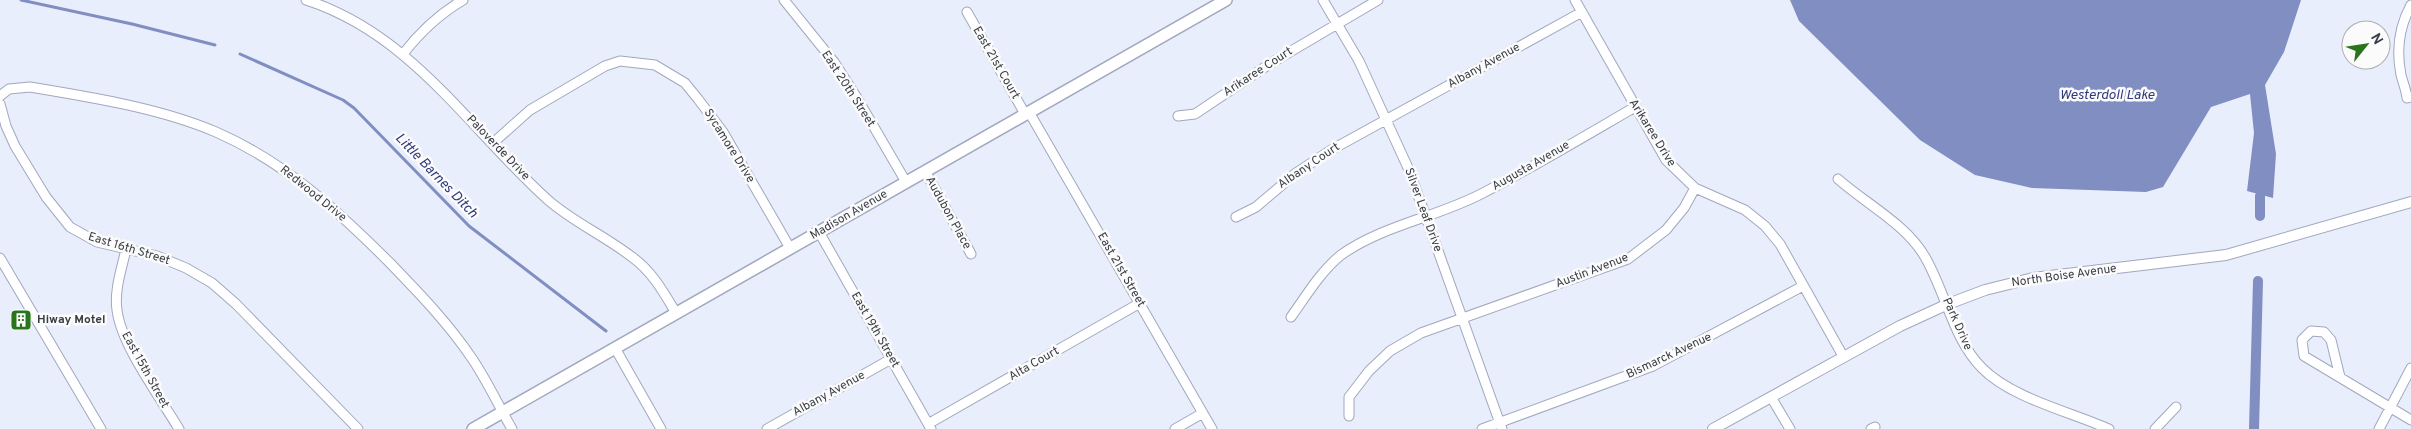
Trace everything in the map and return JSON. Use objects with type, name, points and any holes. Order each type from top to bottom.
[{"type":"main road","name":"Madison Avenue","points":[[473,429],[1226,0]]},
{"type":"street","name":"Paloverde Drive","points":[[306,0],[370,29],[404,54],[430,78],[552,204],[642,265],[656,281],[676,313]]},
{"type":"street","points":[[404,54],[420,34],[450,8],[463,0]]},
{"type":"street","name":"East 20th Street","points":[[784,0],[834,62],[906,182]]},
{"type":"street","name":"Silver Leaf Drive","points":[[1323,0],[1359,61],[1409,170],[1501,425]]},
{"type":"street","points":[[1336,23],[1378,0]]},
{"type":"street","name":"Arikaree Drive","points":[[1575,0],[1666,160],[1695,188],[1745,210],[1759,220],[1780,244],[1843,356]]},
{"type":"street","points":[[2409,97],[2401,76],[2399,32],[2411,5]]},
{"type":"street","name":"East 21st Court","points":[[967,12],[1027,113]]},
{"type":"street","name":"Albany Avenue","points":[[1387,121],[1582,12]]},
{"type":"street","name":"Arikaree Court","points":[[1178,116],[1195,114],[1271,62],[1336,23]]},
{"type":"street","name":"Sycamore Drive","points":[[493,143],[530,110],[605,66],[620,62],[655,65],[685,83],[723,132],[790,248]]},
{"type":"street","name":"Redwood Drive","points":[[0,96],[9,89],[30,87],[142,109],[215,132],[253,150],[295,177],[328,204],[417,291],[450,328],[472,358],[512,429]]},
{"type":"street","name":"East 16th Street","points":[[0,104],[6,126],[15,146],[62,218],[81,235],[97,242],[157,256],[186,268],[212,283],[243,311],[358,429]]},
{"type":"street","name":"Augusta Avenue","points":[[1291,317],[1320,277],[1341,256],[1388,230],[1425,218],[1482,194],[1635,107]]},
{"type":"street","name":"East 21st Street","points":[[1027,113],[1140,303],[1212,429]]},
{"type":"street","name":"Albany Court","points":[[1236,218],[1256,207],[1290,177],[1332,150],[1387,121]]},
{"type":"street","name":"Audubon Place","points":[[925,171],[971,254]]},
{"type":"street","name":"Park Drive","points":[[1838,178],[1903,232],[1918,247],[1948,304],[1966,348],[1983,369],[1993,378],[2051,406],[2109,429]]},
{"type":"street","name":"Austin Avenue","points":[[1349,416],[1349,397],[1379,360],[1400,344],[1421,333],[1628,259],[1666,230],[1684,208],[1695,188]]},
{"type":"street","name":"North Boise Avenue","points":[[1713,429],[1843,356],[1948,304],[2018,281],[2226,254],[2411,202]]},
{"type":"street","name":"East 19th Street","points":[[819,232],[930,427]]},
{"type":"street","name":"East 15th Street","points":[[126,249],[117,294],[116,309],[119,322],[131,348],[179,429]]},
{"type":"street","points":[[0,258],[101,429]]},
{"type":"street","name":"Bismarck Avenue","points":[[1482,429],[1501,425],[1653,366],[1803,286]]},
{"type":"street","name":"Alta Court","points":[[930,427],[1140,303]]},
{"type":"street","points":[[2340,377],[2331,340],[2324,332],[2311,331],[2302,340],[2304,356],[2411,420]]},
{"type":"street","points":[[616,348],[661,429]]},
{"type":"street","name":"Albany Avenue","points":[[768,429],[891,359]]},
{"type":"street","points":[[2379,429],[2392,408],[2411,368]]},
{"type":"street","points":[[1771,397],[1790,429]]},
{"type":"street","points":[[2155,429],[2176,407]]},
{"type":"street","points":[[1175,429],[1203,413]]},
{"type":"water","name":"Westerdoll Lake","points":[[1790,0],[2301,0],[2284,52],[2265,85],[2276,154],[2273,198],[2247,191],[2254,133],[2250,94],[2211,107],[2163,187],[2146,192],[2032,188],[1975,175],[1920,140],[1799,21]]},
{"type":"waterway","name":"Little Barnes Ditch","points":[[21,0],[132,24],[215,45]]},
{"type":"waterway","name":"Little Barnes Ditch","points":[[240,54],[343,100],[354,108],[469,226],[606,331]]},
{"type":"waterway","points":[[2260,196],[2260,216]]},
{"type":"waterway","points":[[2254,429],[2258,281]]},
{"type":"place","name":"Hiway Motel","points":[[21,320]]}]
